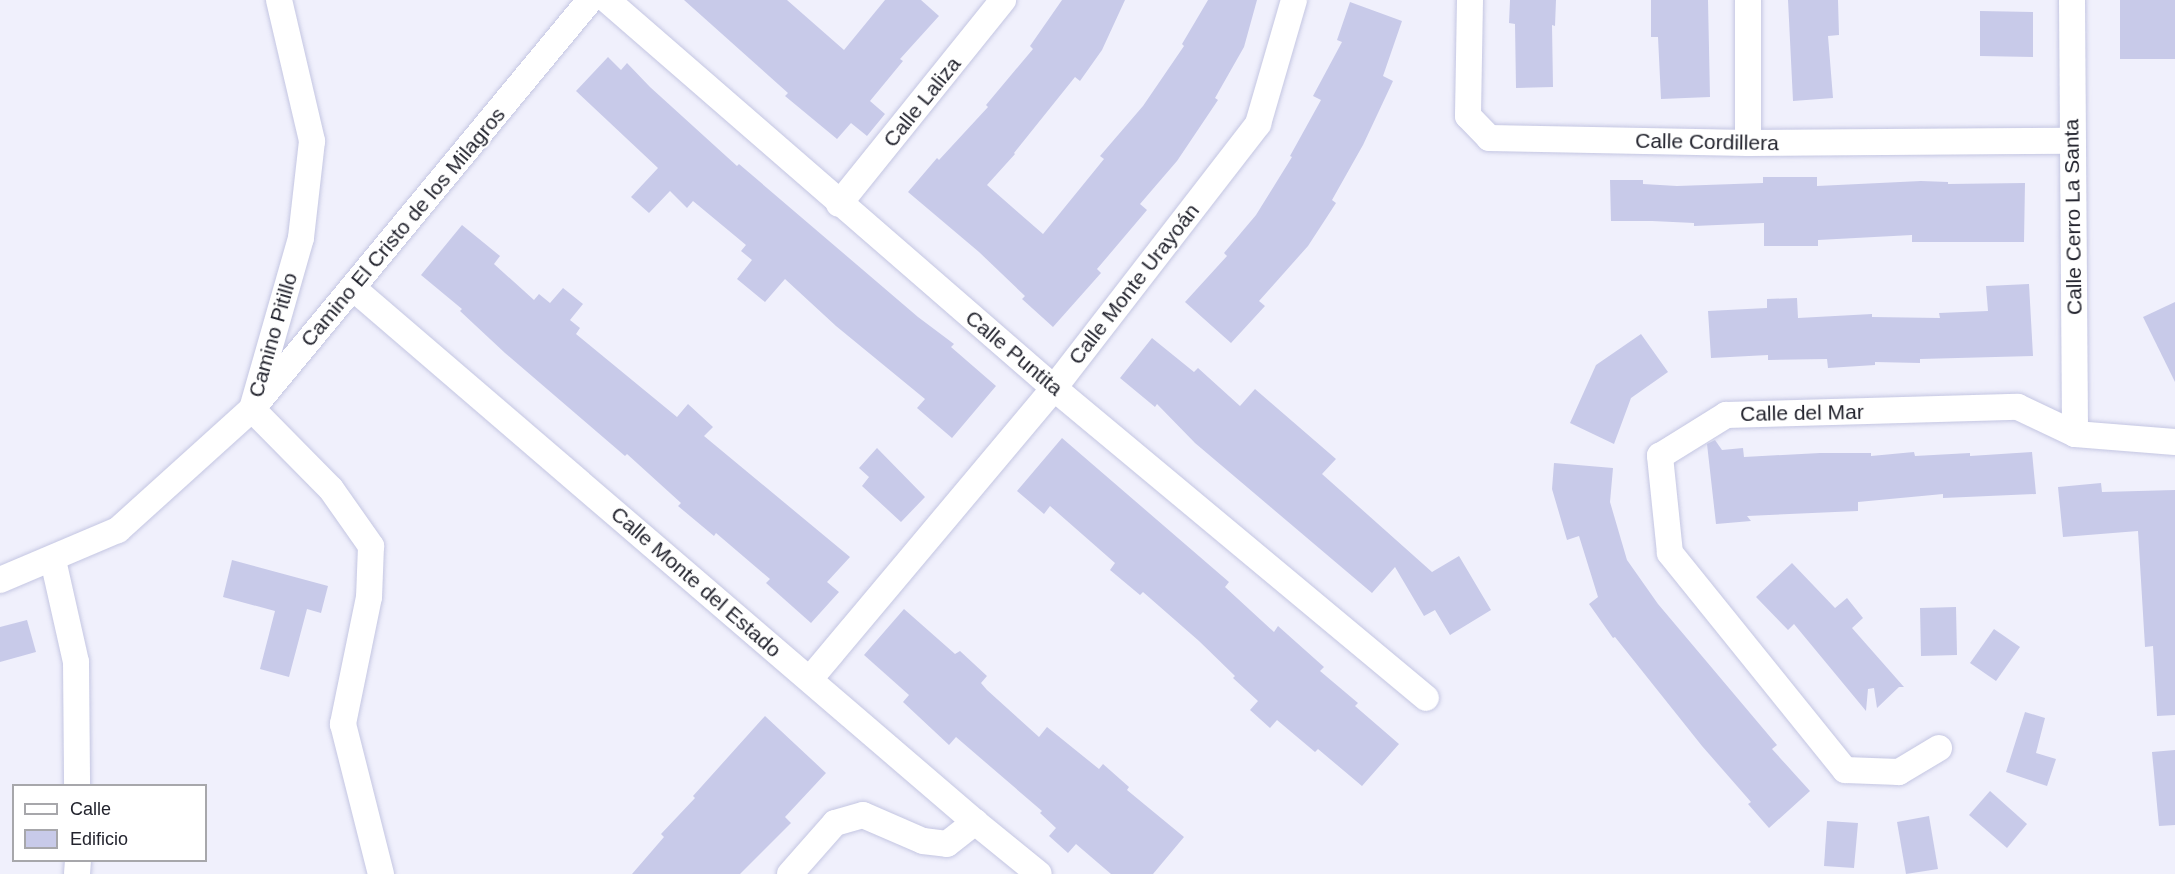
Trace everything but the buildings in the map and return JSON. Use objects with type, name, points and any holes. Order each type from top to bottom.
[{"type":"street","name":"Camino Pitillo","points":[[279,0],[312,141],[301,238],[252,410],[331,489],[371,546],[369,597],[343,724],[381,874]]},
{"type":"street","name":"Camino El Cristo de los Milagros","points":[[0,580],[53,560],[118,530],[252,410],[590,0]]},
{"type":"street","name":"Calle Puntita","points":[[607,0],[839,204],[1054,388],[1426,698]]},
{"type":"street","name":"Calle Laliza","points":[[839,204],[1003,0]]},
{"type":"street","name":"Calle Monte Urayoán","points":[[810,679],[1054,388],[1258,124],[1294,0]]},
{"type":"street","name":"Calle Cordillera","points":[[1470,0],[1468,116],[1489,138],[1748,143],[2072,141]]},
{"type":"street","points":[[1748,0],[1748,143]]},
{"type":"street","name":"Calle Cerro La Santa","points":[[2072,0],[2075,435]]},
{"type":"street","name":"Calle Monte del Estado","points":[[353,288],[975,822],[1040,874]]},
{"type":"street","name":"Calle del Mar","points":[[1939,748],[1899,772],[1845,770],[1670,553],[1660,456],[1726,415],[2018,407],[2075,435],[2175,442]]},
{"type":"street","points":[[53,560],[76,662],[77,784]]},
{"type":"street","points":[[790,874],[835,823],[863,815],[923,841],[947,844],[975,822]]}]
